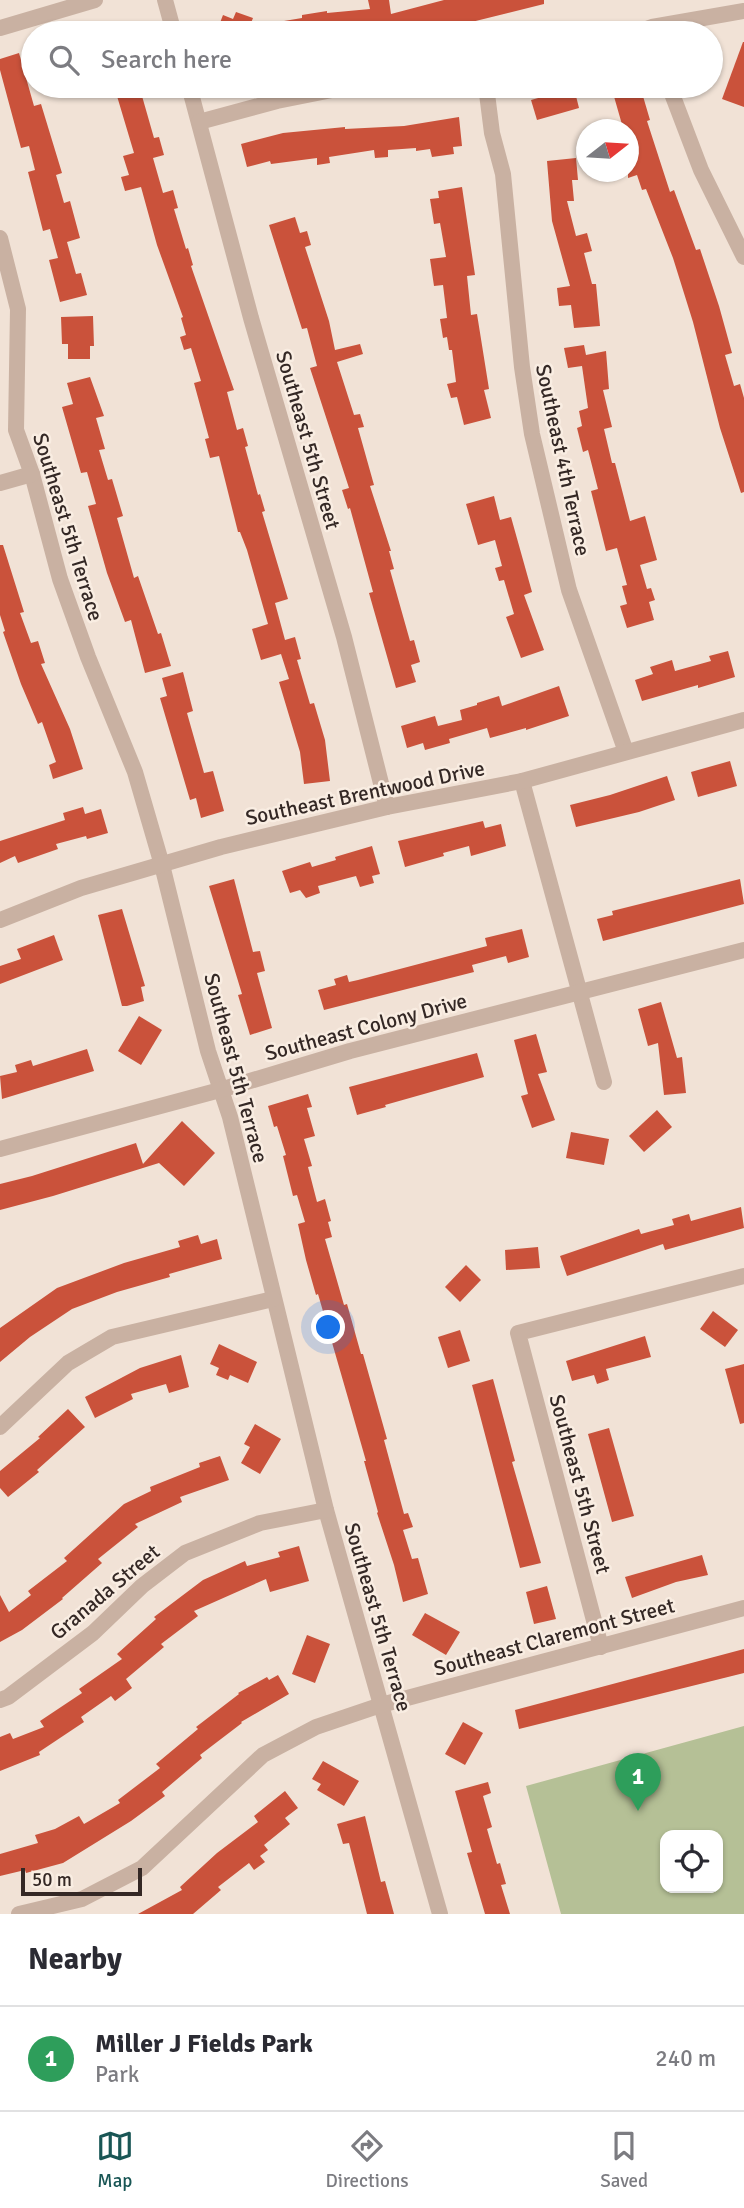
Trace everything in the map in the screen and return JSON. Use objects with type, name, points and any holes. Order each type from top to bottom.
[{"type":"street","points":[[24,21],[95,0]]},
{"type":"street","points":[[165,0],[171,21]]},
{"type":"street","points":[[696,21],[744,11]]},
{"type":"street","points":[[0,28],[21,22]]},
{"type":"street","name":"Southeast 5th Street","points":[[192,98],[251,318],[344,637],[387,807]]},
{"type":"street","points":[[199,122],[288,98]]},
{"type":"street","name":"Southeast 4th Terrace","points":[[488,98],[492,133],[503,174],[522,367],[532,434],[569,590],[626,752]]},
{"type":"street","points":[[674,98],[701,170],[744,257]]},
{"type":"street","name":"Southeast 5th Terrace","points":[[0,237],[4,269],[18,309],[16,430],[32,474],[60,579],[88,657],[135,772],[162,865],[208,1051],[230,1117],[326,1510],[440,1914]]},
{"type":"street","points":[[0,483],[32,474]]},
{"type":"street","name":"Southeast Brentwood Drive","points":[[0,920],[81,888],[221,847],[387,807],[522,781],[744,720]]},
{"type":"street","points":[[522,781],[604,1082]]},
{"type":"street","name":"Southeast Colony Drive","points":[[0,1149],[220,1090],[350,1051],[744,950]]},
{"type":"street","name":"Southeast 5th Street","points":[[601,1647],[518,1333],[744,1276]]},
{"type":"street","points":[[0,1427],[68,1363],[112,1337],[274,1299]]},
{"type":"street","name":"Granada Street","points":[[0,1700],[8,1697],[93,1633],[142,1586],[185,1553],[260,1523],[326,1510]]},
{"type":"street","name":"Southeast Claremont Street","points":[[19,1914],[82,1899],[142,1868],[263,1755],[316,1727],[382,1705],[744,1608]]},
{"type":"green space","points":[[744,1726],[744,1914],[561,1914],[526,1786]]},
{"type":"building","points":[[368,0],[389,0],[391,14],[444,0],[544,0],[544,4],[475,21],[284,21],[327,11],[370,9]]},
{"type":"building","points":[[236,12],[253,18],[252,21],[221,21],[223,15],[233,19]]},
{"type":"building","points":[[744,42],[744,107],[722,99]]},
{"type":"building","points":[[19,53],[21,98],[32,98],[34,106],[41,104],[62,173],[56,175],[64,203],[70,201],[80,238],[67,242],[76,274],[81,273],[87,295],[60,302],[49,260],[58,258],[50,229],[43,231],[28,172],[35,170],[29,146],[21,148],[0,70],[0,59]]},
{"type":"building","points":[[118,98],[143,98],[154,138],[159,137],[164,155],[153,158],[163,193],[173,190],[178,208],[174,209],[186,249],[188,248],[193,265],[191,266],[234,390],[227,392],[237,430],[243,428],[248,446],[245,447],[265,511],[262,512],[288,599],[275,603],[285,640],[295,637],[301,659],[297,660],[310,704],[314,703],[325,740],[330,781],[304,784],[300,752],[279,682],[289,679],[281,654],[261,660],[252,629],[268,624],[247,550],[238,532],[219,456],[210,458],[205,439],[209,438],[194,383],[201,381],[191,348],[184,350],[180,337],[186,335],[181,318],[183,317],[157,245],[141,187],[125,191],[121,177],[129,175],[123,156],[134,153]]},
{"type":"building","points":[[576,98],[579,108],[537,120],[531,100]]},
{"type":"building","points":[[614,98],[644,98],[650,120],[647,121],[670,192],[674,190],[696,250],[700,249],[719,306],[732,353],[725,355],[734,386],[740,384],[744,398],[744,492],[741,493],[720,428],[693,322],[673,258],[646,189],[642,190],[639,181],[639,119],[620,119]]},
{"type":"building","points":[[459,117],[462,146],[453,147],[454,154],[432,157],[430,149],[416,151],[416,148],[388,150],[388,157],[375,158],[374,150],[329,157],[330,163],[317,165],[317,158],[271,164],[270,161],[247,167],[241,144],[283,133],[345,127],[404,126]]},
{"type":"building","points":[[576,158],[576,180],[572,180],[574,201],[567,201],[576,236],[587,233],[592,251],[584,253],[592,284],[596,284],[600,326],[574,328],[571,305],[559,306],[557,288],[570,286],[552,221],[547,161]]},
{"type":"building","points":[[462,187],[475,275],[467,276],[471,315],[477,314],[489,389],[484,390],[491,418],[464,425],[457,397],[451,398],[447,384],[456,382],[452,350],[449,350],[447,337],[443,338],[440,319],[447,318],[443,285],[434,286],[430,259],[446,257],[440,223],[434,224],[430,199],[439,198],[438,191]]},
{"type":"building","points":[[295,217],[300,233],[307,231],[311,245],[305,247],[329,321],[335,350],[360,344],[363,354],[337,362],[354,415],[360,414],[364,427],[358,428],[374,485],[370,486],[391,551],[394,569],[390,570],[410,641],[414,640],[420,662],[411,665],[416,682],[396,688],[369,593],[373,592],[350,508],[348,509],[342,490],[349,488],[310,368],[317,366],[307,328],[302,329],[269,225]]},
{"type":"building","points":[[93,316],[94,346],[90,346],[90,359],[68,359],[68,344],[62,344],[61,317]]},
{"type":"building","points":[[584,345],[586,355],[606,351],[609,389],[603,390],[612,427],[604,429],[612,463],[615,463],[630,521],[645,516],[657,560],[640,565],[647,589],[651,588],[655,600],[649,602],[654,620],[627,628],[620,606],[627,604],[622,586],[627,585],[617,548],[606,551],[591,491],[598,489],[588,450],[583,452],[577,428],[582,426],[579,411],[588,408],[582,366],[568,368],[564,348]]},
{"type":"building","points":[[90,377],[104,416],[96,418],[105,449],[99,450],[108,480],[112,479],[123,516],[117,518],[134,578],[138,576],[171,666],[145,673],[131,620],[125,622],[107,573],[88,506],[96,504],[87,472],[81,473],[62,407],[73,404],[67,383]]},
{"type":"building","points":[[494,496],[500,520],[511,517],[532,592],[524,595],[544,650],[521,658],[506,617],[514,614],[504,580],[499,581],[495,568],[502,566],[495,540],[478,545],[466,504]]},
{"type":"building","points":[[0,545],[3,545],[24,612],[20,613],[31,643],[38,641],[45,663],[41,664],[70,729],[83,769],[53,779],[49,765],[56,762],[42,722],[38,724],[21,684],[3,632],[5,631],[0,615]]},
{"type":"building","points":[[728,651],[735,677],[642,701],[635,680],[653,674],[650,667],[672,660],[675,671],[711,661],[709,656]]},
{"type":"building","points":[[183,672],[193,711],[187,713],[204,773],[213,771],[224,811],[201,818],[196,798],[190,800],[160,698],[167,696],[162,678]]},
{"type":"building","points":[[559,686],[569,716],[490,738],[487,728],[449,739],[450,743],[425,750],[423,743],[407,748],[401,726],[435,716],[438,726],[462,720],[460,710],[477,703],[499,696],[502,706]]},
{"type":"building","points":[[730,761],[737,786],[698,797],[691,772]]},
{"type":"building","points":[[667,776],[675,800],[639,812],[576,827],[570,805]]},
{"type":"building","points":[[83,807],[85,814],[101,809],[108,833],[56,844],[58,849],[18,863],[15,856],[0,863],[0,841],[65,820],[63,813]]},
{"type":"building","points":[[483,821],[485,828],[501,824],[506,846],[471,856],[469,846],[405,867],[398,841]]},
{"type":"building","points":[[372,846],[380,874],[372,876],[374,883],[360,887],[356,876],[318,886],[320,893],[306,898],[300,890],[290,893],[282,871],[310,862],[312,867]]},
{"type":"building","points":[[234,879],[253,952],[260,951],[265,971],[257,973],[272,1028],[250,1035],[238,995],[242,994],[209,886]]},
{"type":"building","points":[[740,879],[744,904],[603,941],[597,919],[613,915],[612,911]]},
{"type":"building","points":[[122,909],[145,986],[141,987],[144,1001],[127,1006],[122,1006],[98,915]]},
{"type":"building","points":[[522,929],[529,957],[508,963],[506,956],[472,965],[474,972],[324,1010],[318,990],[336,985],[334,979],[347,975],[349,982],[487,946],[485,938]]},
{"type":"building","points":[[54,935],[63,960],[0,984],[0,966],[21,959],[17,949]]},
{"type":"building","points":[[661,1002],[677,1058],[682,1057],[686,1093],[664,1095],[658,1043],[648,1046],[638,1009]]},
{"type":"building","points":[[139,1016],[162,1030],[141,1065],[118,1051]]},
{"type":"building","points":[[536,1034],[547,1072],[538,1074],[555,1120],[532,1128],[521,1096],[528,1094],[514,1040]]},
{"type":"building","points":[[87,1049],[94,1071],[2,1099],[0,1076],[17,1072],[15,1065],[31,1060],[33,1066]]},
{"type":"building","points":[[477,1053],[484,1077],[357,1115],[349,1087]]},
{"type":"building","points":[[308,1094],[312,1107],[307,1108],[315,1136],[304,1139],[312,1166],[308,1167],[317,1202],[325,1199],[331,1221],[328,1222],[332,1237],[325,1239],[344,1305],[347,1304],[363,1354],[387,1439],[384,1440],[404,1514],[408,1513],[413,1527],[403,1530],[412,1559],[418,1558],[428,1594],[403,1602],[377,1513],[366,1461],[306,1260],[298,1224],[305,1222],[297,1195],[293,1196],[283,1156],[286,1155],[268,1106]]},
{"type":"building","points":[[657,1110],[672,1127],[644,1152],[629,1136]]},
{"type":"building","points":[[182,1121],[215,1153],[184,1186],[159,1163],[0,1210],[0,1184],[136,1143],[143,1164]]},
{"type":"building","points":[[571,1132],[609,1139],[604,1165],[566,1158]]},
{"type":"building","points":[[741,1207],[744,1228],[665,1250],[663,1244],[567,1276],[560,1256],[639,1229],[641,1234],[674,1225],[672,1219],[689,1214],[691,1221]]},
{"type":"building","points":[[198,1235],[201,1244],[217,1239],[222,1259],[169,1274],[170,1277],[117,1292],[72,1309],[30,1337],[0,1362],[0,1328],[57,1288],[124,1263],[180,1247],[178,1241]]},
{"type":"building","points":[[538,1247],[540,1268],[506,1270],[505,1250]]},
{"type":"building","points":[[466,1265],[481,1280],[460,1302],[445,1287]]},
{"type":"building","points":[[713,1311],[738,1330],[725,1347],[700,1329]]},
{"type":"building","points":[[460,1330],[470,1361],[448,1368],[438,1337]]},
{"type":"building","points":[[645,1336],[651,1357],[606,1369],[609,1380],[597,1384],[594,1375],[572,1381],[566,1361]]},
{"type":"building","points":[[219,1344],[257,1362],[248,1383],[230,1375],[228,1380],[216,1375],[219,1368],[210,1364]]},
{"type":"building","points":[[181,1355],[189,1387],[169,1393],[166,1384],[131,1394],[133,1399],[95,1418],[85,1397],[140,1368]]},
{"type":"building","points":[[744,1364],[744,1423],[740,1424],[725,1369]]},
{"type":"building","points":[[493,1379],[515,1461],[512,1462],[541,1563],[520,1568],[472,1385]]},
{"type":"building","points":[[68,1409],[85,1427],[37,1470],[39,1472],[8,1497],[0,1488],[0,1471],[40,1438],[38,1437]]},
{"type":"building","points":[[255,1424],[281,1439],[260,1474],[241,1463],[250,1447],[244,1444]]},
{"type":"building","points":[[609,1428],[634,1516],[612,1522],[588,1434]]},
{"type":"building","points":[[220,1456],[229,1480],[180,1497],[182,1502],[135,1524],[138,1527],[98,1559],[102,1563],[63,1599],[22,1630],[0,1642],[0,1595],[9,1612],[31,1595],[28,1591],[67,1561],[64,1558],[124,1504],[151,1491],[150,1487],[200,1467],[199,1463]]},
{"type":"building","points":[[299,1546],[309,1581],[270,1592],[266,1579],[194,1611],[198,1616],[161,1644],[164,1647],[126,1679],[132,1688],[115,1701],[111,1696],[81,1717],[84,1722],[39,1752],[40,1755],[0,1771],[0,1737],[10,1733],[13,1739],[44,1727],[40,1721],[82,1693],[79,1689],[122,1659],[117,1654],[156,1619],[154,1617],[203,1580],[245,1561],[247,1566],[280,1557],[278,1552]]},
{"type":"building","points":[[702,1555],[708,1575],[676,1582],[632,1598],[625,1577]]},
{"type":"building","points":[[547,1586],[556,1619],[534,1624],[526,1592]]},
{"type":"building","points":[[425,1613],[460,1632],[446,1655],[412,1635]]},
{"type":"building","points":[[307,1635],[330,1644],[315,1683],[292,1674]]},
{"type":"building","points":[[744,1649],[744,1673],[519,1729],[515,1710]]},
{"type":"building","points":[[278,1675],[289,1694],[241,1722],[200,1755],[202,1758],[162,1792],[165,1796],[131,1821],[63,1863],[26,1873],[25,1870],[0,1876],[0,1854],[38,1843],[35,1835],[55,1829],[79,1816],[84,1824],[120,1803],[118,1800],[160,1768],[156,1764],[198,1729],[196,1727],[238,1693],[267,1677],[269,1680]]},
{"type":"building","points":[[463,1722],[483,1733],[465,1765],[445,1754]]},
{"type":"building","points":[[323,1761],[359,1781],[344,1806],[317,1790],[321,1784],[312,1779]]},
{"type":"building","points":[[488,1782],[491,1793],[483,1796],[492,1827],[487,1829],[506,1884],[501,1885],[510,1914],[485,1914],[467,1853],[472,1852],[455,1791]]},
{"type":"building","points":[[285,1791],[298,1808],[285,1818],[290,1824],[264,1845],[268,1850],[260,1856],[265,1862],[254,1870],[249,1863],[218,1887],[221,1890],[193,1914],[138,1914],[182,1890],[180,1887],[217,1853],[258,1822],[254,1816]]},
{"type":"building","points":[[365,1816],[381,1882],[385,1881],[394,1914],[367,1914],[349,1843],[343,1844],[337,1824]]},
{"type":"place","name":"Miller J Fields Park","points":[[638,1811]]}]
